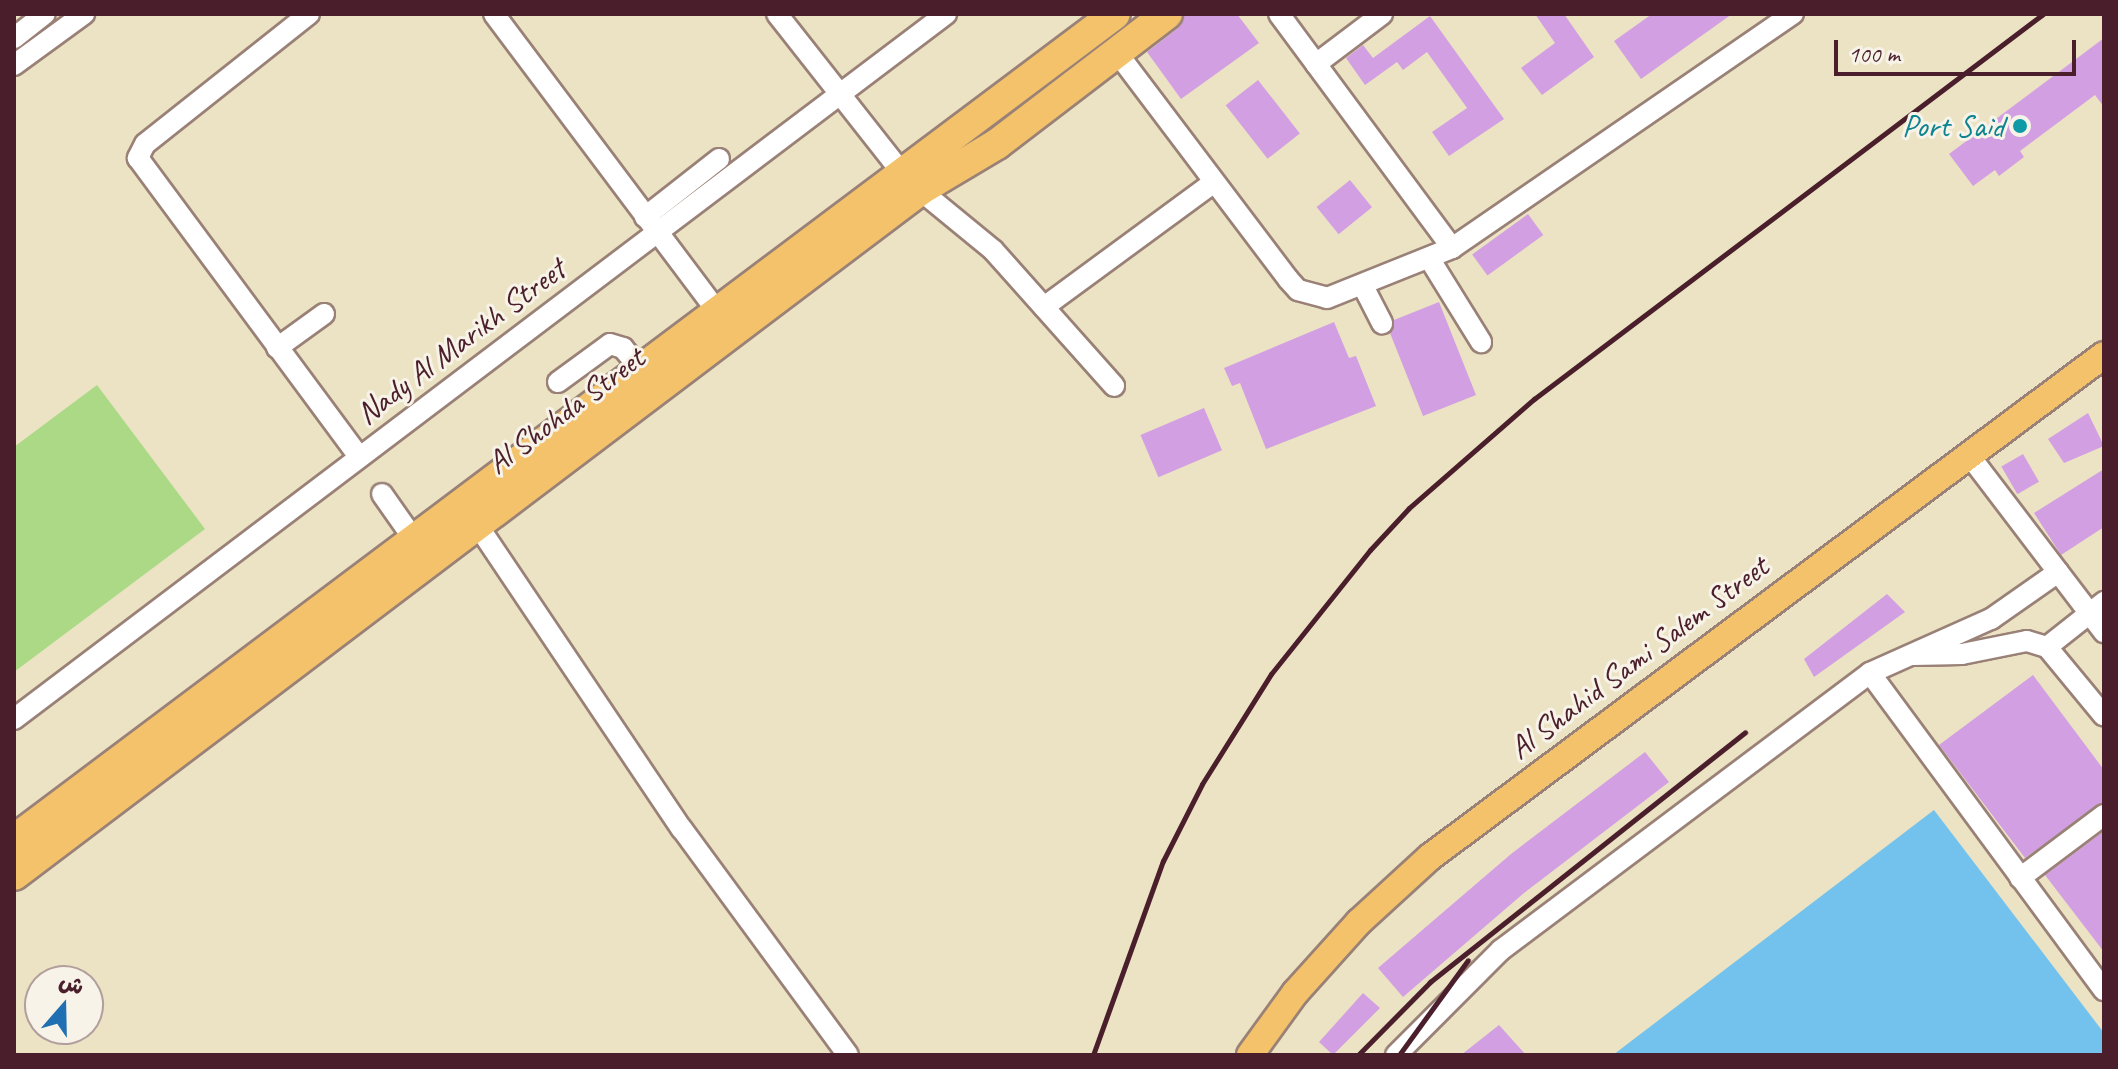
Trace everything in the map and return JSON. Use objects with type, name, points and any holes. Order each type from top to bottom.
[{"type":"highway","name":"Al Shohda Street","points":[[14,875],[476,523],[725,323],[911,182],[980,115],[1115,14]]},
{"type":"highway","name":"Al Shohda Street","points":[[911,182],[997,144],[1059,100],[1167,14]]},
{"type":"highway","points":[[1037,72],[1043,90],[1059,100]]},
{"type":"highway","points":[[980,115],[992,127],[997,144]]},
{"type":"highway","name":"Al Shohda Street","points":[[17,831],[642,371],[725,323]]},
{"type":"main road","name":"Al Shahid Sami Salem Street","points":[[1250,1055],[1359,922],[1430,857],[2104,355]]},
{"type":"street","points":[[14,38],[45,14]]},
{"type":"street","points":[[14,65],[84,14]]},
{"type":"street","points":[[309,14],[145,144],[138,158],[359,457]]},
{"type":"street","points":[[494,14],[725,323]]},
{"type":"street","points":[[777,14],[911,182],[977,234],[1114,386]]},
{"type":"street","name":"Nady Al Marikh Street","points":[[14,719],[359,457],[651,224],[840,94],[946,14]]},
{"type":"street","points":[[1279,14],[1452,248]]},
{"type":"street","points":[[1316,64],[1382,14]]},
{"type":"street","points":[[1118,54],[1298,290],[1327,298],[1452,248],[1793,14]]},
{"type":"street","points":[[651,224],[719,159]]},
{"type":"street","points":[[1044,307],[1214,182]]},
{"type":"street","points":[[1429,258],[1481,342]]},
{"type":"street","points":[[1363,286],[1382,323]]},
{"type":"street","points":[[277,348],[324,314]]},
{"type":"street","points":[[558,382],[610,344],[623,348],[642,371]]},
{"type":"street","points":[[1969,455],[2058,572],[2097,608],[2104,632]]},
{"type":"street","points":[[382,494],[415,541]]},
{"type":"street","points":[[476,523],[682,829],[848,1055]]},
{"type":"street","points":[[1396,1055],[1501,950],[1870,673],[1991,619],[2058,572]]},
{"type":"street","points":[[2047,647],[2097,608]]},
{"type":"street","points":[[1905,655],[1962,654],[2027,641],[2047,647],[2104,716]]},
{"type":"street","points":[[1870,673],[2104,990]]},
{"type":"street","points":[[2020,878],[2104,815]]},
{"type":"green space","points":[[97,385],[205,529],[14,672],[14,447]]},
{"type":"water","points":[[1934,810],[2104,1033],[2104,1055],[1613,1055]]},
{"type":"building","points":[[1185,14],[1237,14],[1259,43],[1181,99],[1147,52],[1178,28]]},
{"type":"building","points":[[1535,14],[1564,14],[1594,57],[1542,95],[1521,68],[1555,43]]},
{"type":"building","points":[[1652,14],[1732,14],[1641,79],[1614,41]]},
{"type":"building","points":[[1430,16],[1504,119],[1449,156],[1432,132],[1467,108],[1427,52],[1403,70],[1397,62],[1365,85],[1346,58],[1363,45],[1373,58]]},
{"type":"building","name":"Port Said","points":[[2104,38],[2104,107],[2095,95],[2020,151],[2024,157],[1999,176],[1995,170],[1973,186],[1949,154]]},
{"type":"building","points":[[1258,80],[1300,134],[1268,159],[1226,105]]},
{"type":"building","points":[[1350,180],[1372,207],[1339,234],[1317,207]]},
{"type":"building","points":[[1528,214],[1543,235],[1487,276],[1472,255]]},
{"type":"building","points":[[1439,302],[1476,395],[1423,416],[1390,333],[1394,320]]},
{"type":"building","points":[[1334,322],[1349,358],[1356,356],[1376,406],[1266,449],[1240,383],[1232,386],[1224,368]]},
{"type":"building","points":[[1204,408],[1222,450],[1158,477],[1140,435]]},
{"type":"building","points":[[2088,413],[2104,446],[2064,463],[2048,439]]},
{"type":"building","points":[[2023,454],[2039,482],[2017,494],[2001,466]]},
{"type":"building","points":[[2104,469],[2104,527],[2061,555],[2034,513]]},
{"type":"building","points":[[1887,594],[1905,612],[1814,677],[1804,659]]},
{"type":"building","points":[[2033,675],[2104,770],[2104,802],[2025,858],[1939,745]]},
{"type":"building","points":[[1645,752],[1669,782],[1524,893],[1403,997],[1378,968],[1511,854]]},
{"type":"building","points":[[2104,831],[2104,952],[2045,875]]},
{"type":"building","points":[[1363,993],[1380,1008],[1333,1055],[1319,1042]]},
{"type":"building","points":[[1499,1025],[1526,1055],[1461,1055]]},
{"type":"railway","points":[[1093,1055],[1163,861],[1202,784],[1271,674],[1370,550],[1409,508],[1534,399],[2043,14]]},
{"type":"railway","points":[[1358,1055],[1430,982],[1745,732]]},
{"type":"railway","points":[[1399,1055],[1468,960]]},
{"type":"place","name":"Port Said","points":[[2020,126]]}]
